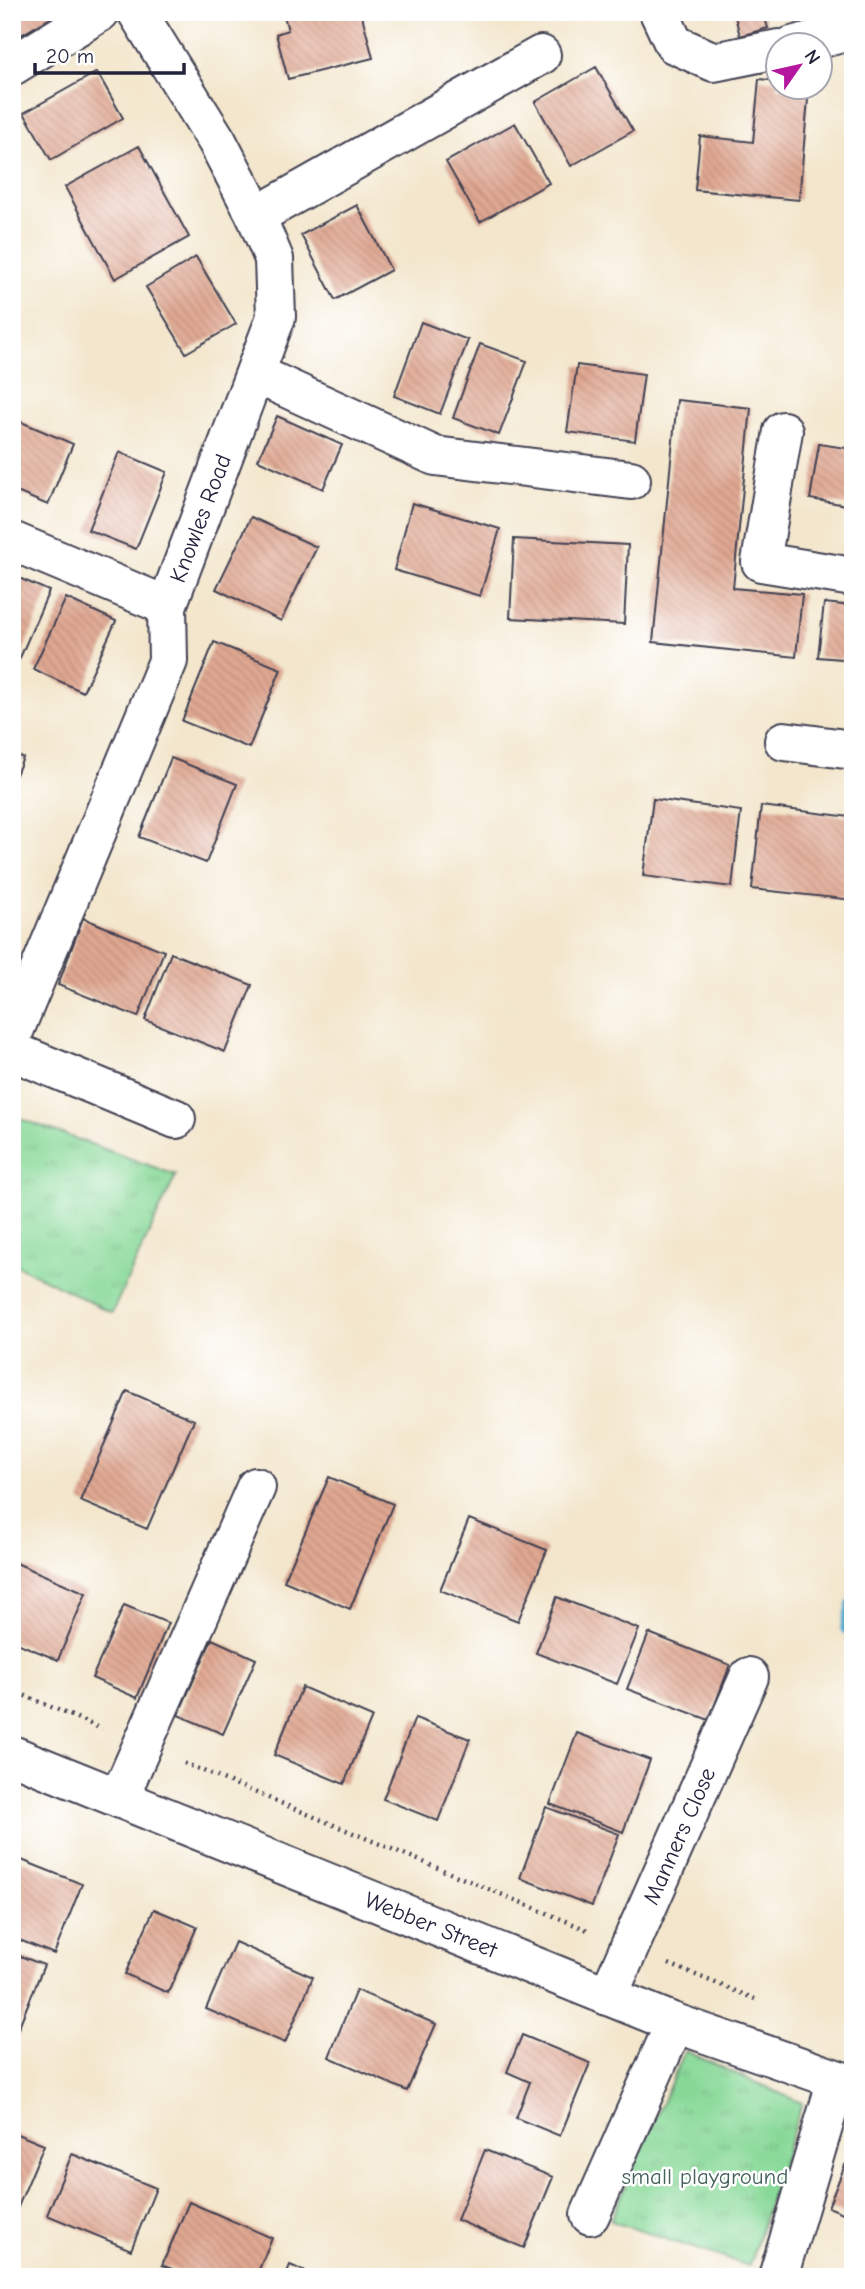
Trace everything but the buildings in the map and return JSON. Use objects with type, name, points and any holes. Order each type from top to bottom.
[{"type":"street","points":[[12,66],[100,12]]},
{"type":"street","name":"Knowles Road","points":[[12,1036],[168,661],[167,606],[276,317],[274,259],[256,216],[217,142],[137,12]]},
{"type":"street","points":[[659,12],[674,44],[714,62],[764,52]]},
{"type":"street","points":[[834,35],[853,30]]},
{"type":"street","points":[[256,216],[541,55]]},
{"type":"street","points":[[256,374],[435,456],[631,480]]},
{"type":"street","points":[[783,431],[761,562],[853,577]]},
{"type":"street","points":[[12,541],[167,606]]},
{"type":"street","points":[[784,741],[853,750]]},
{"type":"street","points":[[12,1051],[176,1119]]},
{"type":"street","points":[[119,1798],[256,1486]]},
{"type":"street","name":"Manners Close","points":[[608,1996],[749,1677]]},
{"type":"street","name":"Webber Street","points":[[12,1755],[675,2023],[845,2082]]},
{"type":"street","points":[[590,2215],[675,2023]]},
{"type":"street","points":[[778,2277],[845,2082]]},
{"type":"path","points":[[12,1690],[766,2004]]},
{"type":"green space","points":[[13,1116],[176,1175],[112,1313],[12,1263]]},
{"type":"green space","name":"small playground","points":[[685,2051],[802,2103],[749,2266],[610,2221]]},
{"type":"waterway","points":[[853,1605],[847,1628],[853,1630]]}]
